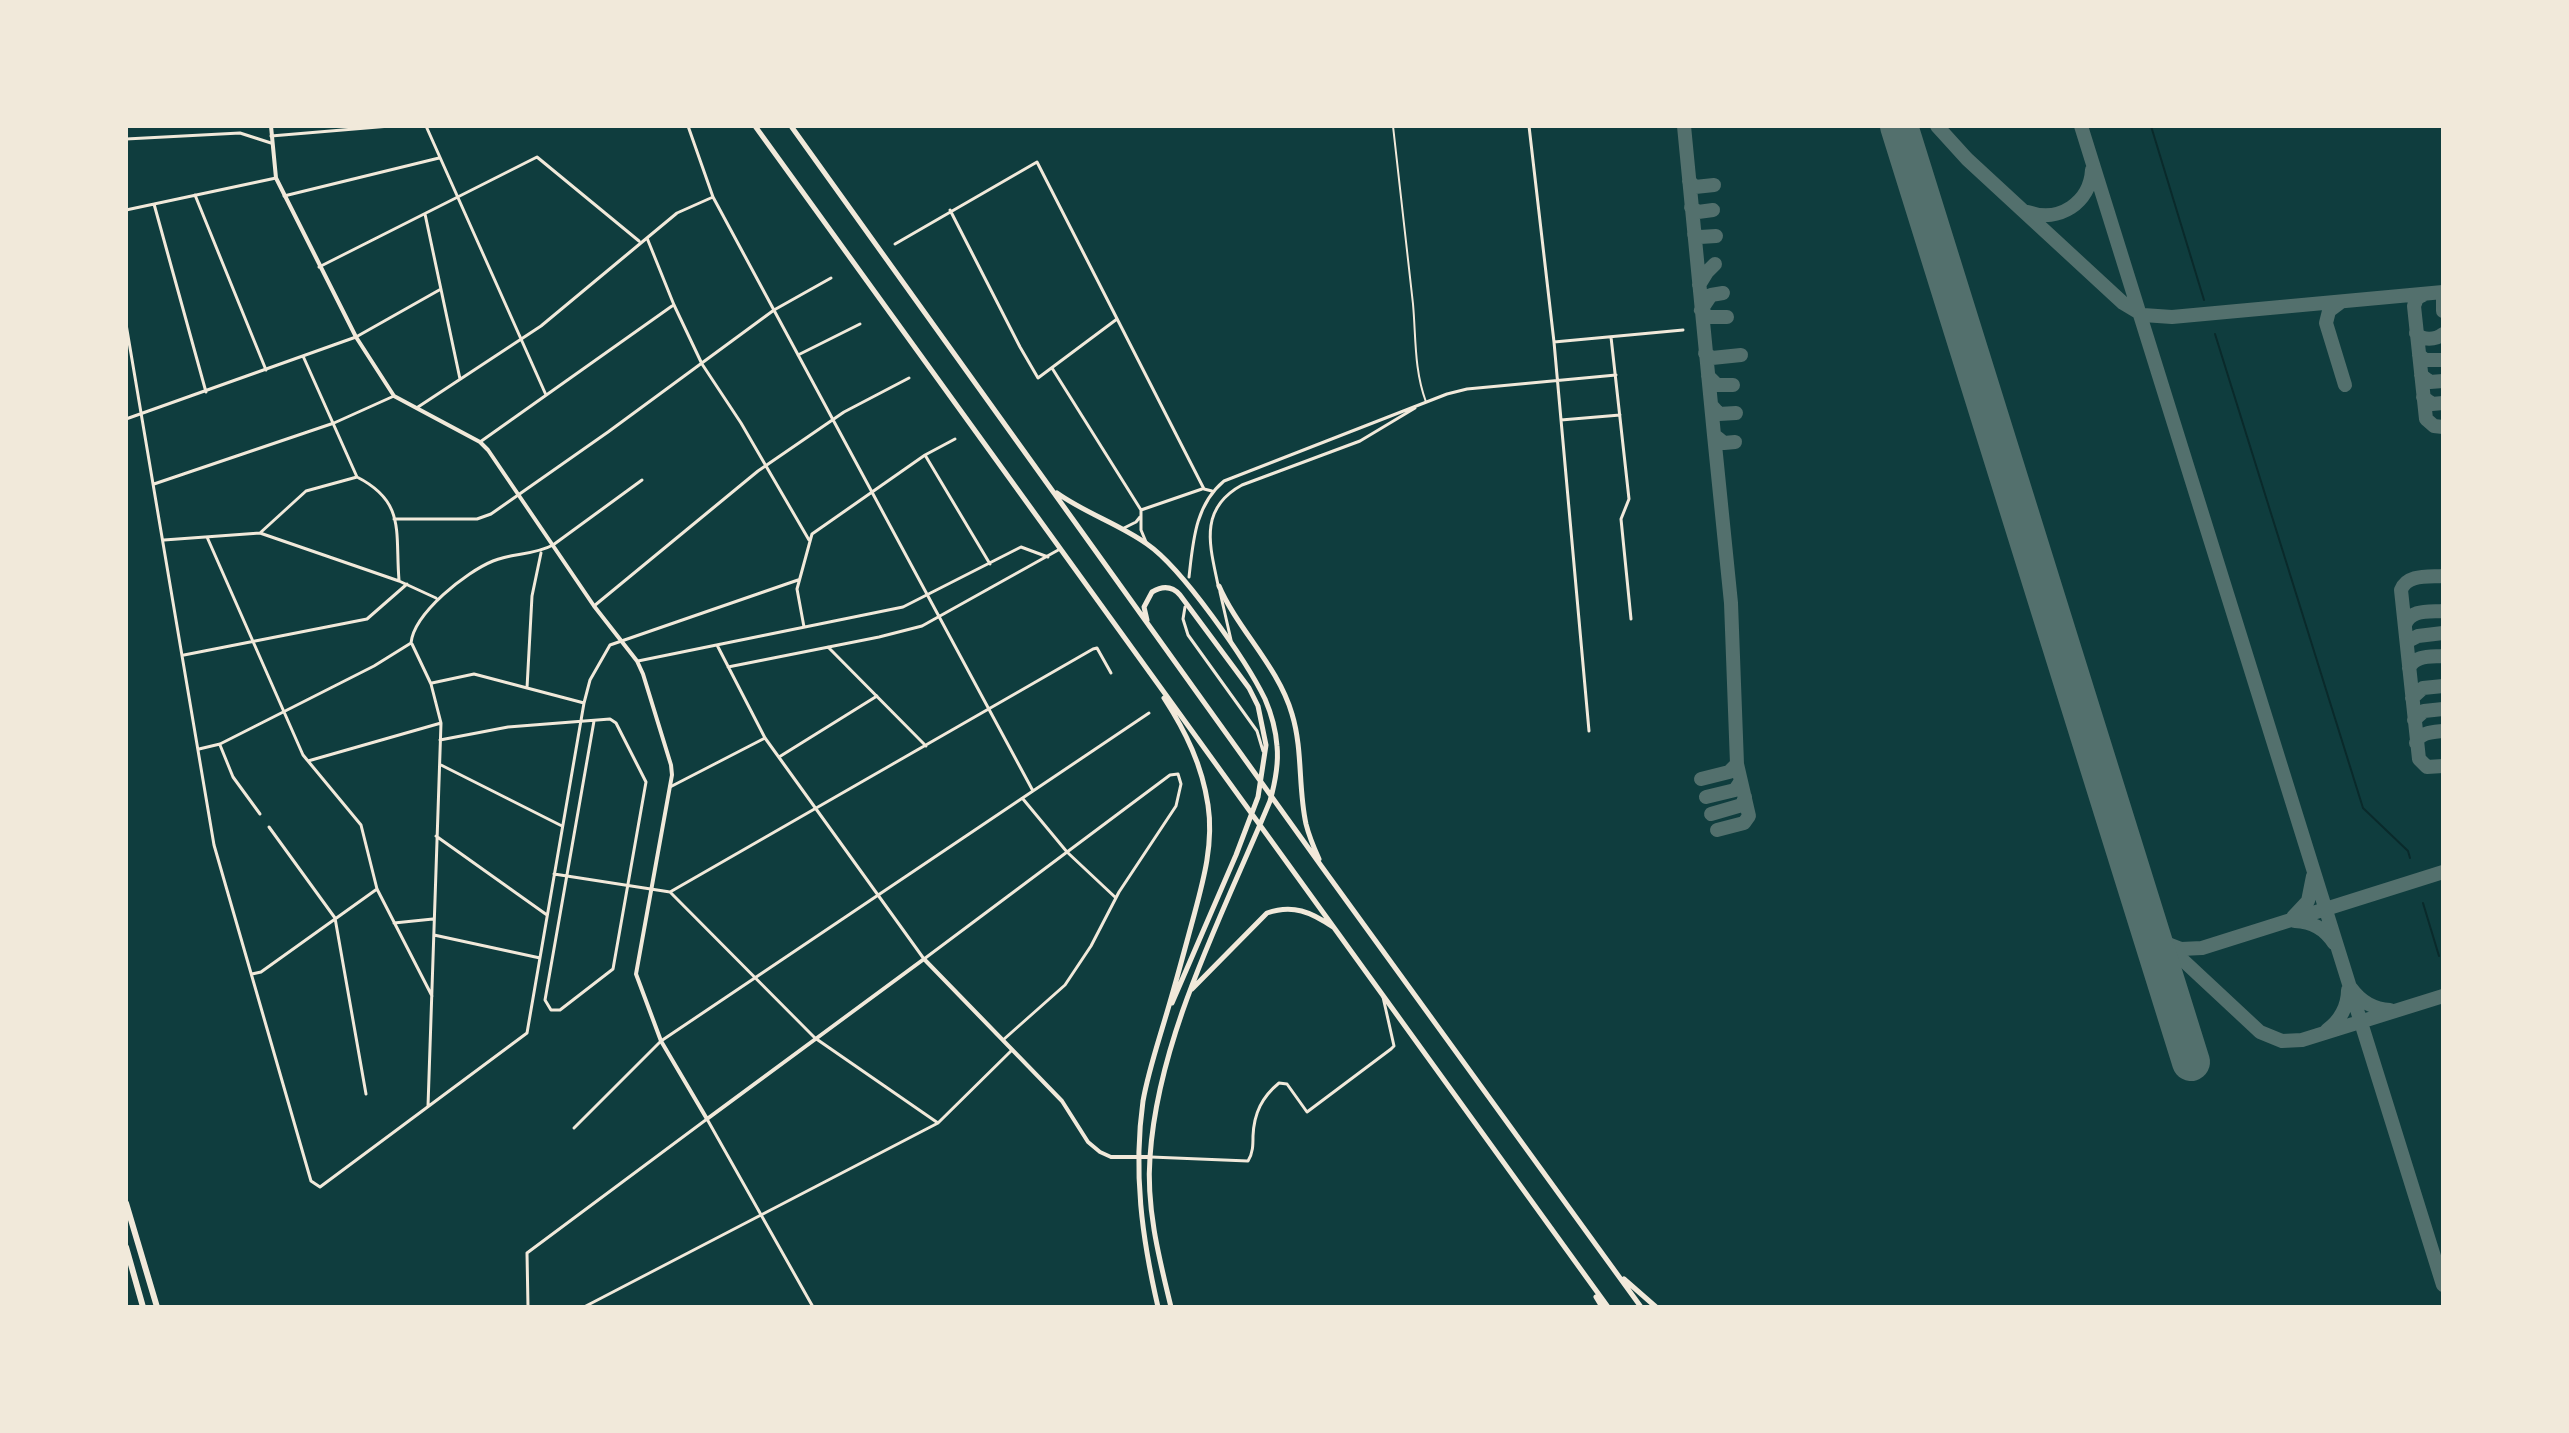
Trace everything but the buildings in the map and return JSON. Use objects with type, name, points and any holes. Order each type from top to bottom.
[{"type":"highway","points":[[126,1203],[157,1307]]},
{"type":"highway","points":[[126,1247],[143,1307]]},
{"type":"main road","points":[[755,126],[1337,930],[1605,1307]]},
{"type":"main road","points":[[791,126],[1150,629],[1641,1307]]},
{"type":"main road","points":[[1053,490],[1077,507],[1146,543],[1178,573],[1232,647],[1265,700],[1277,745],[1277,774],[1270,801],[1172,1039],[1157,1099],[1150,1157],[1152,1217],[1171,1307]]},
{"type":"main road","points":[[1219,586],[1233,614],[1285,695],[1292,713],[1298,741],[1306,826],[1322,867]]},
{"type":"main road","points":[[1150,629],[1144,607],[1148,596],[1157,589],[1176,590],[1249,688],[1258,706],[1266,745],[1258,797],[1165,1019]]},
{"type":"main road","points":[[1131,647],[1189,739],[1208,806],[1208,864],[1144,1099],[1138,1185],[1143,1240],[1158,1307]]},
{"type":"main road","points":[[1191,991],[1267,913],[1281,908],[1308,911],[1337,930]]},
{"type":"main road","points":[[1614,1271],[1656,1307]]},
{"type":"street","points":[[178,126],[178,136]]},
{"type":"street","points":[[233,126],[233,133]]},
{"type":"street","points":[[271,126],[276,178],[284,196],[356,337],[394,396],[480,442],[488,450],[594,606],[637,661],[671,765],[670,787],[636,974],[661,1041],[764,1216],[813,1307]]},
{"type":"street","points":[[271,136],[390,126]]},
{"type":"street","points":[[426,126],[546,395]]},
{"type":"street","points":[[688,126],[713,197],[1033,791]]},
{"type":"street","points":[[1529,126],[1554,342],[1589,731]]},
{"type":"street","points":[[126,139],[240,133],[271,143]]},
{"type":"street","points":[[319,267],[537,157],[639,241]]},
{"type":"street","points":[[284,196],[439,158]]},
{"type":"street","points":[[895,244],[1037,162],[1204,489]]},
{"type":"street","points":[[126,210],[276,178]]},
{"type":"street","points":[[195,195],[266,370]]},
{"type":"street","points":[[415,409],[560,311],[639,241],[677,213],[713,197]]},
{"type":"street","points":[[154,204],[206,392]]},
{"type":"street","points":[[950,210],[1038,378],[1118,318]]},
{"type":"street","points":[[425,213],[460,379]]},
{"type":"street","points":[[647,237],[702,364],[741,423],[809,540]]},
{"type":"street","points":[[394,519],[477,519],[491,514],[774,310],[831,278]]},
{"type":"street","points":[[126,419],[356,337],[441,289]]},
{"type":"street","points":[[480,442],[674,305]]},
{"type":"street","points":[[126,324],[214,845],[311,1181],[320,1187],[527,1033],[584,703],[590,680],[610,645],[620,639],[798,580]]},
{"type":"street","points":[[798,355],[860,324]]},
{"type":"street","points":[[1554,342],[1683,330]]},
{"type":"street","points":[[1611,337],[1629,499],[1621,519],[1631,619]]},
{"type":"street","points":[[303,356],[357,477],[381,492],[402,520]]},
{"type":"street","points":[[1052,368],[1141,510],[1146,543]]},
{"type":"street","points":[[1189,577],[1197,525],[1212,491],[1224,481],[1467,389],[1616,375]]},
{"type":"street","points":[[594,606],[766,467],[833,420],[909,378]]},
{"type":"street","points":[[154,484],[334,423],[394,396]]},
{"type":"street","points":[[1232,647],[1209,535],[1219,505],[1233,490],[1360,441],[1426,402]]},
{"type":"street","points":[[1561,420],[1620,415]]},
{"type":"street","points":[[804,627],[797,599],[798,580],[809,540],[819,527],[925,455],[955,439]]},
{"type":"street","points":[[925,455],[990,564]]},
{"type":"street","points":[[1266,464],[1270,475]]},
{"type":"street","points":[[260,533],[306,491],[357,477]]},
{"type":"street","points":[[428,1106],[441,723],[431,684],[411,643],[412,635],[437,598],[491,561],[541,551],[553,545],[642,480]]},
{"type":"street","points":[[1141,510],[1204,489],[1212,491]]},
{"type":"street","points":[[393,507],[399,581]]},
{"type":"street","points":[[1117,528],[1130,526],[1140,517]]},
{"type":"street","points":[[164,540],[260,533],[399,581],[437,598]]},
{"type":"street","points":[[207,537],[308,761],[361,825],[377,889],[432,996]]},
{"type":"street","points":[[637,661],[903,607],[1021,547],[1048,557]]},
{"type":"street","points":[[728,667],[911,630],[938,619],[1060,549]]},
{"type":"street","points":[[527,688],[532,596],[541,551]]},
{"type":"street","points":[[182,656],[367,619],[407,584]]},
{"type":"street","points":[[1185,607],[1183,619],[1188,635],[1257,731],[1262,744],[1263,774]]},
{"type":"street","points":[[199,749],[220,744],[374,666],[411,643]]},
{"type":"street","points":[[717,645],[765,738],[924,959],[1062,1101],[1088,1142],[1100,1152],[1111,1157],[1248,1161],[1261,1101],[1279,1083],[1287,1084],[1304,1109],[1311,1110],[1394,1046],[1383,994]]},
{"type":"street","points":[[828,647],[926,746]]},
{"type":"street","points":[[670,892],[1093,649],[1097,648],[1102,653],[1111,673]]},
{"type":"street","points":[[431,684],[474,674],[584,703]]},
{"type":"street","points":[[779,757],[877,696]]},
{"type":"street","points":[[574,1128],[661,1041],[1149,713]]},
{"type":"street","points":[[440,740],[508,727],[610,719],[616,723],[646,782],[613,969],[560,1010],[546,1007],[545,1000],[594,721]]},
{"type":"street","points":[[308,761],[441,723]]},
{"type":"street","points":[[670,787],[765,738]]},
{"type":"street","points":[[220,744],[233,777],[260,814]]},
{"type":"street","points":[[439,764],[562,826]]},
{"type":"street","points":[[528,1307],[527,1253],[1170,775],[1178,774],[1181,784],[1176,806],[1116,898],[1091,946],[1065,985],[1003,1040]]},
{"type":"street","points":[[1023,798],[1067,852],[1116,898]]},
{"type":"street","points":[[269,827],[335,918],[366,1094]]},
{"type":"street","points":[[435,836],[547,915]]},
{"type":"street","points":[[554,874],[670,892],[815,1038],[938,1123]]},
{"type":"street","points":[[252,974],[261,972],[377,889]]},
{"type":"street","points":[[394,923],[433,919]]},
{"type":"street","points":[[432,935],[540,958]]},
{"type":"street","points":[[584,1307],[938,1123],[1012,1050]]},
{"type":"lane","points":[[1393,126],[1415,351],[1426,402]]},
{"type":"waterway","points":[[2151,126],[2204,300]]},
{"type":"waterway","points":[[2215,334],[2363,808],[2408,851],[2410,858]]},
{"type":"waterway","points":[[2423,903],[2439,956]]},
{"type":"taxiway","points":[[1684,126],[1714,435],[1724,443],[1735,442]]},
{"type":"taxiway","points":[[1937,126],[1967,159],[2123,303],[2143,315],[2172,317],[2443,292]]},
{"type":"taxiway","points":[[2081,126],[2443,1285]]},
{"type":"taxiway","points":[[2028,212],[2051,215],[2071,208],[2086,192],[2092,170]]},
{"type":"taxiway","points":[[1689,181],[1695,187],[1714,185]]},
{"type":"taxiway","points":[[1691,207],[1698,212],[1713,210]]},
{"type":"taxiway","points":[[1694,234],[1700,237],[1716,236]]},
{"type":"taxiway","points":[[1699,285],[1715,264]]},
{"type":"taxiway","points":[[1723,293],[1711,295],[1701,310],[1708,317],[1727,317]]},
{"type":"taxiway","points":[[2423,295],[2417,298],[2414,306],[2426,419],[2434,426],[2443,427]]},
{"type":"taxiway","points":[[2443,300],[2443,311]]},
{"type":"taxiway","points":[[2341,302],[2329,311],[2326,323],[2345,385]]},
{"type":"taxiway","points":[[2416,333],[2429,339],[2443,334]]},
{"type":"taxiway","points":[[1705,353],[1712,358],[1741,355]]},
{"type":"taxiway","points":[[2419,355],[2425,360],[2443,360]]},
{"type":"taxiway","points":[[2421,375],[2430,382],[2443,381]]},
{"type":"taxiway","points":[[1708,376],[1717,385],[1733,385]]},
{"type":"taxiway","points":[[2423,397],[2432,404],[2443,403]]},
{"type":"taxiway","points":[[1711,405],[1719,414],[1736,413]]},
{"type":"taxiway","points":[[1714,435],[1731,603],[1737,764],[1749,816],[1744,823],[1717,830]]},
{"type":"taxiway","points":[[2443,576],[2413,579],[2401,590],[2419,759],[2427,767],[2443,766]]},
{"type":"taxiway","points":[[2405,625],[2416,614],[2443,611]]},
{"type":"taxiway","points":[[2407,646],[2408,641],[2418,636],[2443,633]]},
{"type":"taxiway","points":[[2409,668],[2419,659],[2443,656]]},
{"type":"taxiway","points":[[2412,698],[2423,688],[2443,686]]},
{"type":"taxiway","points":[[2414,720],[2424,711],[2443,709]]},
{"type":"taxiway","points":[[2416,743],[2424,735],[2443,731]]},
{"type":"taxiway","points":[[1701,779],[1729,772],[1737,764]]},
{"type":"taxiway","points":[[1706,797],[1735,790],[1741,781]]},
{"type":"taxiway","points":[[1711,814],[1742,805],[1745,797]]},
{"type":"taxiway","points":[[2168,944],[2181,949],[2202,948],[2443,872]]},
{"type":"taxiway","points":[[2293,917],[2308,901],[2313,876]]},
{"type":"taxiway","points":[[2295,921],[2317,927],[2334,943]]},
{"type":"taxiway","points":[[2148,923],[2157,936],[2260,1032],[2282,1041],[2302,1040],[2443,996]]},
{"type":"taxiway","points":[[2351,988],[2368,1004],[2390,1010]]},
{"type":"taxiway","points":[[2327,1030],[2342,1013],[2348,990]]},
{"type":"runway","points":[[1899,126],[2191,1062]]}]
